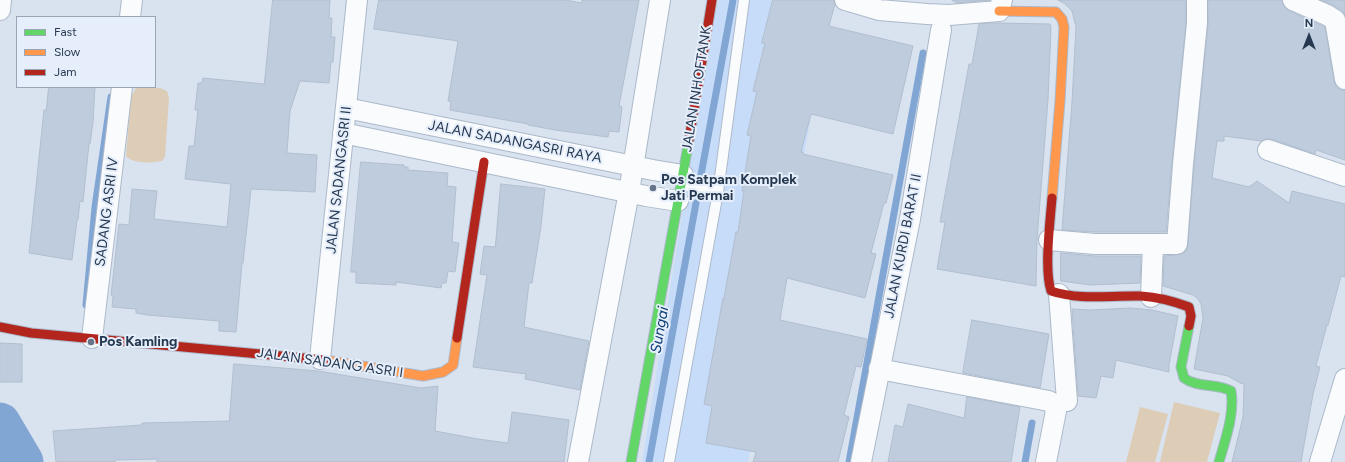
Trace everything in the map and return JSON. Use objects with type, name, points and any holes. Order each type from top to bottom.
[{"type":"street","points":[[0,10],[1,0]]},
{"type":"street","points":[[130,16],[132,0]]},
{"type":"street","name":"JALAN SADANGASRI II","points":[[320,359],[357,0]]},
{"type":"street","points":[[578,462],[629,192],[660,0]]},
{"type":"street","name":"JALAN INHOFTANK","points":[[631,462],[681,187],[712,0]]},
{"type":"street","points":[[845,0],[879,10],[950,15],[1000,6],[1056,12],[1062,19],[1064,27],[1060,101],[1049,240],[1048,282],[1051,291],[1059,294],[1108,298],[1132,296],[1151,297],[1176,302],[1191,309],[1181,367],[1184,377],[1191,382],[1226,388],[1232,393],[1231,414],[1220,462]]},
{"type":"street","points":[[1049,240],[1095,244],[1177,244],[1183,164],[1197,23],[1197,0]]},
{"type":"street","points":[[1293,0],[1327,14],[1334,20],[1345,79]]},
{"type":"street","name":"JALAN KURDI BARAT II","points":[[861,462],[910,219],[941,30]]},
{"type":"street","name":"SADANG ASRI IV","points":[[92,338],[122,88]]},
{"type":"street","name":"JALAN SADANGASRI RAYA","points":[[346,108],[632,166],[681,187]]},
{"type":"street","name":"JALAN SADANGASRI RAYA","points":[[343,132],[629,192],[681,187]]},
{"type":"street","points":[[1268,150],[1345,176]]},
{"type":"street","name":"JALAN SADANG ASRI I","points":[[0,328],[31,333],[320,359],[423,376],[443,372],[453,365],[484,162]]},
{"type":"street","points":[[1151,297],[1153,244]]},
{"type":"street","points":[[1059,294],[1067,401]]},
{"type":"street","points":[[879,369],[1049,401],[1053,404],[1056,411],[1046,462]]},
{"type":"street","points":[[1320,462],[1345,379]]},
{"type":"lane","points":[[669,462],[718,192],[744,0]]},
{"type":"lane","name":"JALAN SADANGASRI RAYA","points":[[681,187],[718,192]]},
{"type":"shaded area","points":[[719,0],[831,0],[748,462],[642,462],[714,17]]},
{"type":"shaded area","points":[[136,88],[160,88],[167,91],[169,98],[165,157],[162,161],[138,162],[129,159],[126,156],[131,97]]},
{"type":"shaded area","points":[[1174,402],[1220,413],[1207,462],[1160,462]]},
{"type":"shaded area","points":[[1140,407],[1168,414],[1155,462],[1126,462]]},
{"type":"building","points":[[273,0],[330,0],[329,18],[332,18],[331,37],[335,37],[333,62],[331,62],[329,83],[300,81],[290,111],[287,153],[317,155],[315,192],[251,189],[242,263],[236,332],[219,331],[219,321],[147,315],[136,313],[136,309],[112,307],[113,296],[111,295],[119,224],[129,225],[132,189],[157,191],[154,219],[227,227],[231,184],[185,179],[189,146],[194,146],[198,110],[195,110],[198,83],[202,83],[203,78],[264,84]]},
{"type":"building","points":[[379,0],[565,0],[582,3],[582,0],[639,0],[619,106],[622,107],[619,132],[609,131],[608,137],[555,130],[450,110],[451,101],[448,101],[458,41],[374,29]]},
{"type":"building","points":[[773,0],[834,0],[835,4],[829,26],[913,46],[893,134],[811,114],[801,152],[803,152],[803,154],[893,175],[871,253],[876,254],[865,298],[787,278],[780,320],[867,339],[861,367],[856,366],[844,415],[849,417],[838,462],[753,462],[756,452],[706,443],[712,406],[704,404],[736,232],[738,232],[744,191],[742,191],[751,136],[747,135],[757,92],[753,91],[765,43],[762,43]]},
{"type":"building","points":[[952,0],[990,0],[957,3]]},
{"type":"building","points":[[1058,0],[1186,0],[1186,22],[1166,232],[1096,232],[1062,230],[1076,27],[1072,11]]},
{"type":"building","points":[[1208,0],[1282,0],[1284,6],[1288,10],[1325,27],[1334,81],[1336,87],[1341,90],[1345,90],[1345,160],[1316,150],[1315,154],[1272,139],[1261,141],[1224,136],[1224,141],[1217,141],[1212,178],[1249,187],[1257,181],[1289,203],[1292,191],[1345,204],[1345,277],[1341,276],[1316,366],[1320,367],[1313,394],[1301,462],[1232,462],[1243,417],[1244,384],[1228,376],[1194,369],[1203,318],[1201,304],[1193,295],[1163,286],[1164,256],[1182,254],[1186,251],[1188,245],[1194,165],[1208,24]]},
{"type":"building","points":[[1321,0],[1345,0],[1345,15],[1341,10],[1333,5]]},
{"type":"building","points":[[979,24],[1050,24],[1051,28],[1048,100],[1037,239],[1036,286],[937,269],[945,222],[940,222],[969,64],[972,64]]},
{"type":"building","points":[[49,88],[95,88],[93,122],[89,144],[83,202],[80,201],[72,260],[29,253],[44,110],[46,110]]},
{"type":"building","points":[[361,162],[404,165],[404,167],[408,167],[408,170],[448,173],[447,186],[456,187],[452,242],[459,243],[455,272],[448,271],[446,283],[442,283],[441,288],[396,282],[396,285],[356,283],[356,272],[351,272]]},
{"type":"building","points":[[501,184],[545,189],[532,283],[529,283],[524,327],[589,341],[580,390],[525,379],[526,374],[473,367],[487,275],[480,274],[484,246],[495,247]]},
{"type":"building","points":[[1061,253],[1095,256],[1141,256],[1140,283],[1090,285],[1061,281]]},
{"type":"building","points":[[1131,308],[1152,310],[1178,316],[1169,372],[1116,360],[1113,378],[1101,376],[1096,398],[1078,396],[1072,309],[1090,310]]},
{"type":"building","points":[[972,320],[1049,334],[1040,388],[963,373]]},
{"type":"building","points":[[0,343],[22,344],[22,382],[0,382]]},
{"type":"building","points":[[234,364],[318,371],[421,388],[438,386],[435,431],[478,439],[508,443],[512,412],[569,420],[564,462],[157,462],[157,459],[115,460],[115,462],[56,462],[53,431],[142,425],[142,423],[229,421]]},
{"type":"building","points":[[967,397],[1020,407],[1011,462],[888,462],[895,425],[903,427],[908,404],[964,418]]},
{"type":"waterway","name":"Sungai","points":[[701,175],[733,0]]},
{"type":"waterway","points":[[849,462],[923,53]]},
{"type":"waterway","points":[[86,305],[95,207],[111,97]]},
{"type":"waterway","name":"Sungai","points":[[649,462],[696,203]]},
{"type":"waterway","points":[[0,423],[23,462]]},
{"type":"waterway","points":[[1025,462],[1032,423]]},
{"type":"traffic: fast","points":[[631,462],[689,140]]},
{"type":"traffic: fast","points":[[1189,326],[1181,367],[1184,378],[1195,383],[1220,387],[1231,391],[1231,418],[1219,462]]},
{"type":"traffic: slow","points":[[999,11],[1056,12],[1062,19],[1064,27],[1060,101],[1052,198]]},
{"type":"traffic: slow","points":[[325,360],[423,376],[443,372],[453,365],[457,338]]},
{"type":"traffic: jam","points":[[689,140],[712,0]]},
{"type":"traffic: jam","points":[[457,338],[484,162]]},
{"type":"traffic: jam","points":[[1052,198],[1048,258],[1051,291],[1084,297],[1141,296],[1171,301],[1189,307],[1191,316],[1189,326]]},
{"type":"traffic: jam","points":[[0,327],[31,333],[325,360]]},
{"type":"place","name":"Pos Satpam Komplek Jati Permai","points":[[653,188]]},
{"type":"place","name":"Pos Kamling","points":[[91,342]]}]
